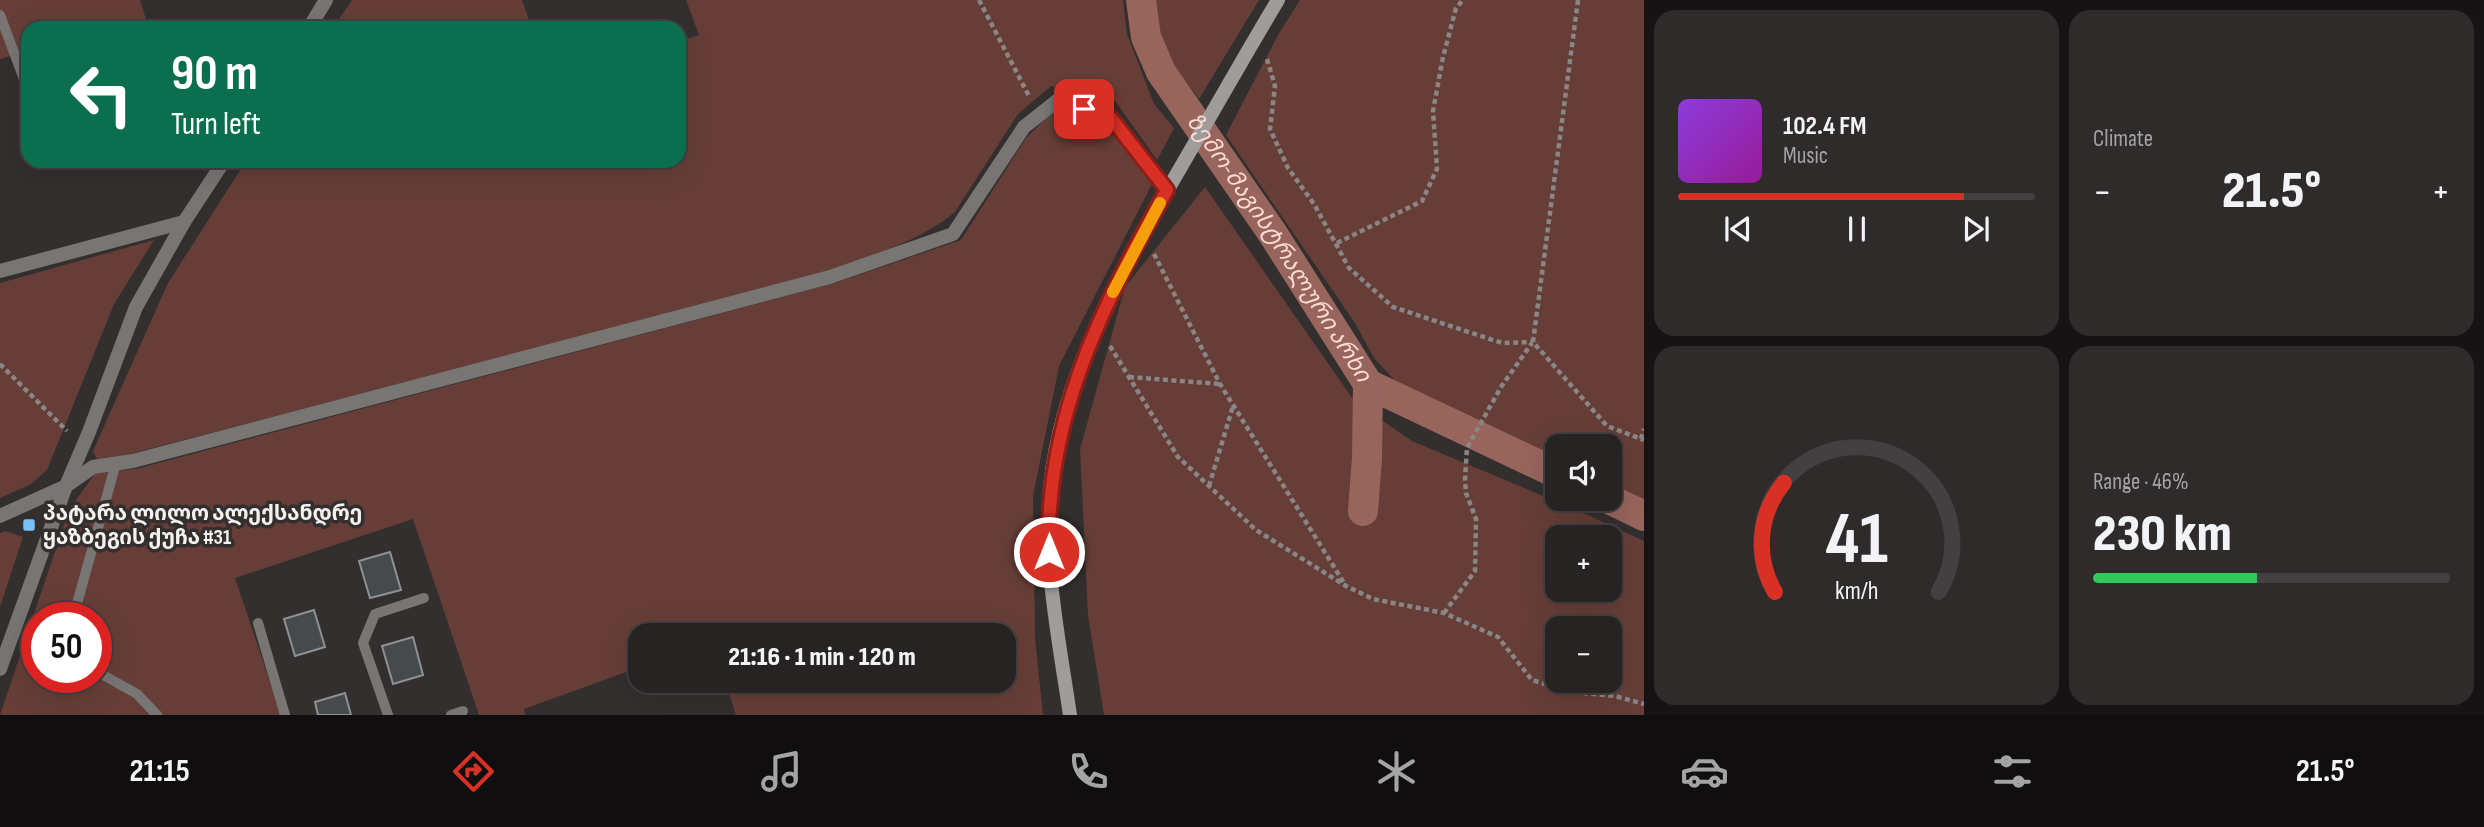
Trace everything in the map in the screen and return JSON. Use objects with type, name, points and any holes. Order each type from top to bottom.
[{"type":"main road","points":[[1070,715],[1049,576],[1050,487],[1068,406],[1097,324],[1143,233],[1278,0]]},
{"type":"street","points":[[313,21],[326,0]]},
{"type":"street","points":[[0,516],[66,486],[93,467],[160,454],[830,277],[953,234],[1024,127],[1058,100],[1111,118],[1167,190]]},
{"type":"street","points":[[0,669],[66,486],[136,307],[184,222],[219,168]]},
{"type":"street","points":[[0,271],[184,222]]},
{"type":"lane","points":[[0,15],[21,71]]},
{"type":"lane","points":[[77,602],[116,463]]},
{"type":"lane","points":[[388,715],[363,643],[375,614],[424,598]]},
{"type":"lane","points":[[258,623],[285,715]]},
{"type":"lane","points":[[112,680],[137,694],[157,715]]},
{"type":"lane","points":[[451,715],[463,710]]},
{"type":"path","points":[[979,0],[1039,115]]},
{"type":"path","points":[[1337,243],[1422,201],[1437,169],[1433,111],[1456,8],[1463,0]]},
{"type":"path","points":[[1444,614],[1475,570],[1476,519],[1466,493],[1467,447],[1500,387],[1533,342],[1578,0]]},
{"type":"path","points":[[1259,32],[1275,86],[1270,130],[1289,168],[1314,204],[1349,268],[1393,307],[1502,343],[1533,342]]},
{"type":"path","points":[[1143,233],[1220,384],[1346,586]]},
{"type":"path","points":[[1097,324],[1178,457],[1256,530],[1373,600],[1444,614],[1498,637],[1532,680],[1572,692],[1615,696],[1644,704]]},
{"type":"path","points":[[1533,342],[1607,426],[1643,439],[1644,429]]},
{"type":"path","points":[[0,364],[83,446]]},
{"type":"path","points":[[1128,377],[1220,384]]},
{"type":"path","points":[[1209,486],[1233,405]]},
{"type":"shaded area","points":[[0,0],[140,0],[146,19],[139,21],[21,21],[21,53],[0,59]]},
{"type":"shaded area","points":[[352,0],[522,0],[530,21],[338,21]]},
{"type":"shaded area","points":[[686,0],[1123,0],[1127,34],[1154,104],[1174,128],[1157,160],[1116,102],[1051,86],[1018,114],[955,212],[926,232],[894,247],[827,272],[107,460],[97,459],[93,451],[168,283],[242,168],[686,168],[686,40],[699,35]]},
{"type":"shaded area","points":[[1152,0],[1259,0],[1199,99],[1165,54],[1154,19]]},
{"type":"shaded area","points":[[1300,0],[1644,0],[1644,503],[1622,493],[1622,434],[1545,434],[1545,455],[1400,386],[1374,358],[1355,323],[1226,135],[1278,35]]},
{"type":"shaded area","points":[[1056,108],[1105,125],[1152,184],[1059,366],[1033,496],[1035,638],[1043,715],[736,715],[729,693],[1016,693],[1016,623],[628,623],[628,671],[524,709],[525,715],[479,715],[413,519],[235,578],[281,715],[0,715],[21,653],[21,693],[112,693],[112,602],[38,602],[69,510],[96,472],[136,469],[835,283],[961,240],[1026,138]]},
{"type":"shaded area","points":[[1205,187],[1355,402],[1412,441],[1545,497],[1545,511],[1579,511],[1609,525],[1545,525],[1545,602],[1622,602],[1622,531],[1644,541],[1644,715],[1104,715],[1088,615],[1080,449],[1125,287]]},
{"type":"shaded area","points":[[154,240],[114,304],[47,470],[31,484],[0,498],[0,283]]},
{"type":"shaded area","points":[[5,531],[23,537],[0,607],[0,533]]},
{"type":"building","points":[[390,552],[401,590],[370,598],[359,561]]},
{"type":"building","points":[[314,610],[325,647],[295,656],[284,619]]},
{"type":"building","points":[[413,637],[423,675],[393,684],[382,646]]},
{"type":"building","points":[[345,693],[351,715],[318,715],[315,702]]},
{"type":"waterway","name":"ზემო-მაგისტრალური არხი","points":[[1141,0],[1146,37],[1161,72],[1273,234],[1368,384],[1545,468]]},
{"type":"waterway","points":[[1363,511],[1368,384]]},
{"type":"waterway","name":"ზემო-მაგისტრალური არხი","points":[[1622,505],[1644,516]]},
{"type":"slow traffic","points":[[1113,292],[1160,203]]},
{"type":"place","name":"პატარა ლილო ალექსანდრე ყაზბეგის ქუჩა #31","points":[[29,525]]},
{"type":"route","points":[[1049,552],[1050,487],[1058,444],[1083,358],[1097,324],[1167,190],[1111,118],[1084,109]]}]
